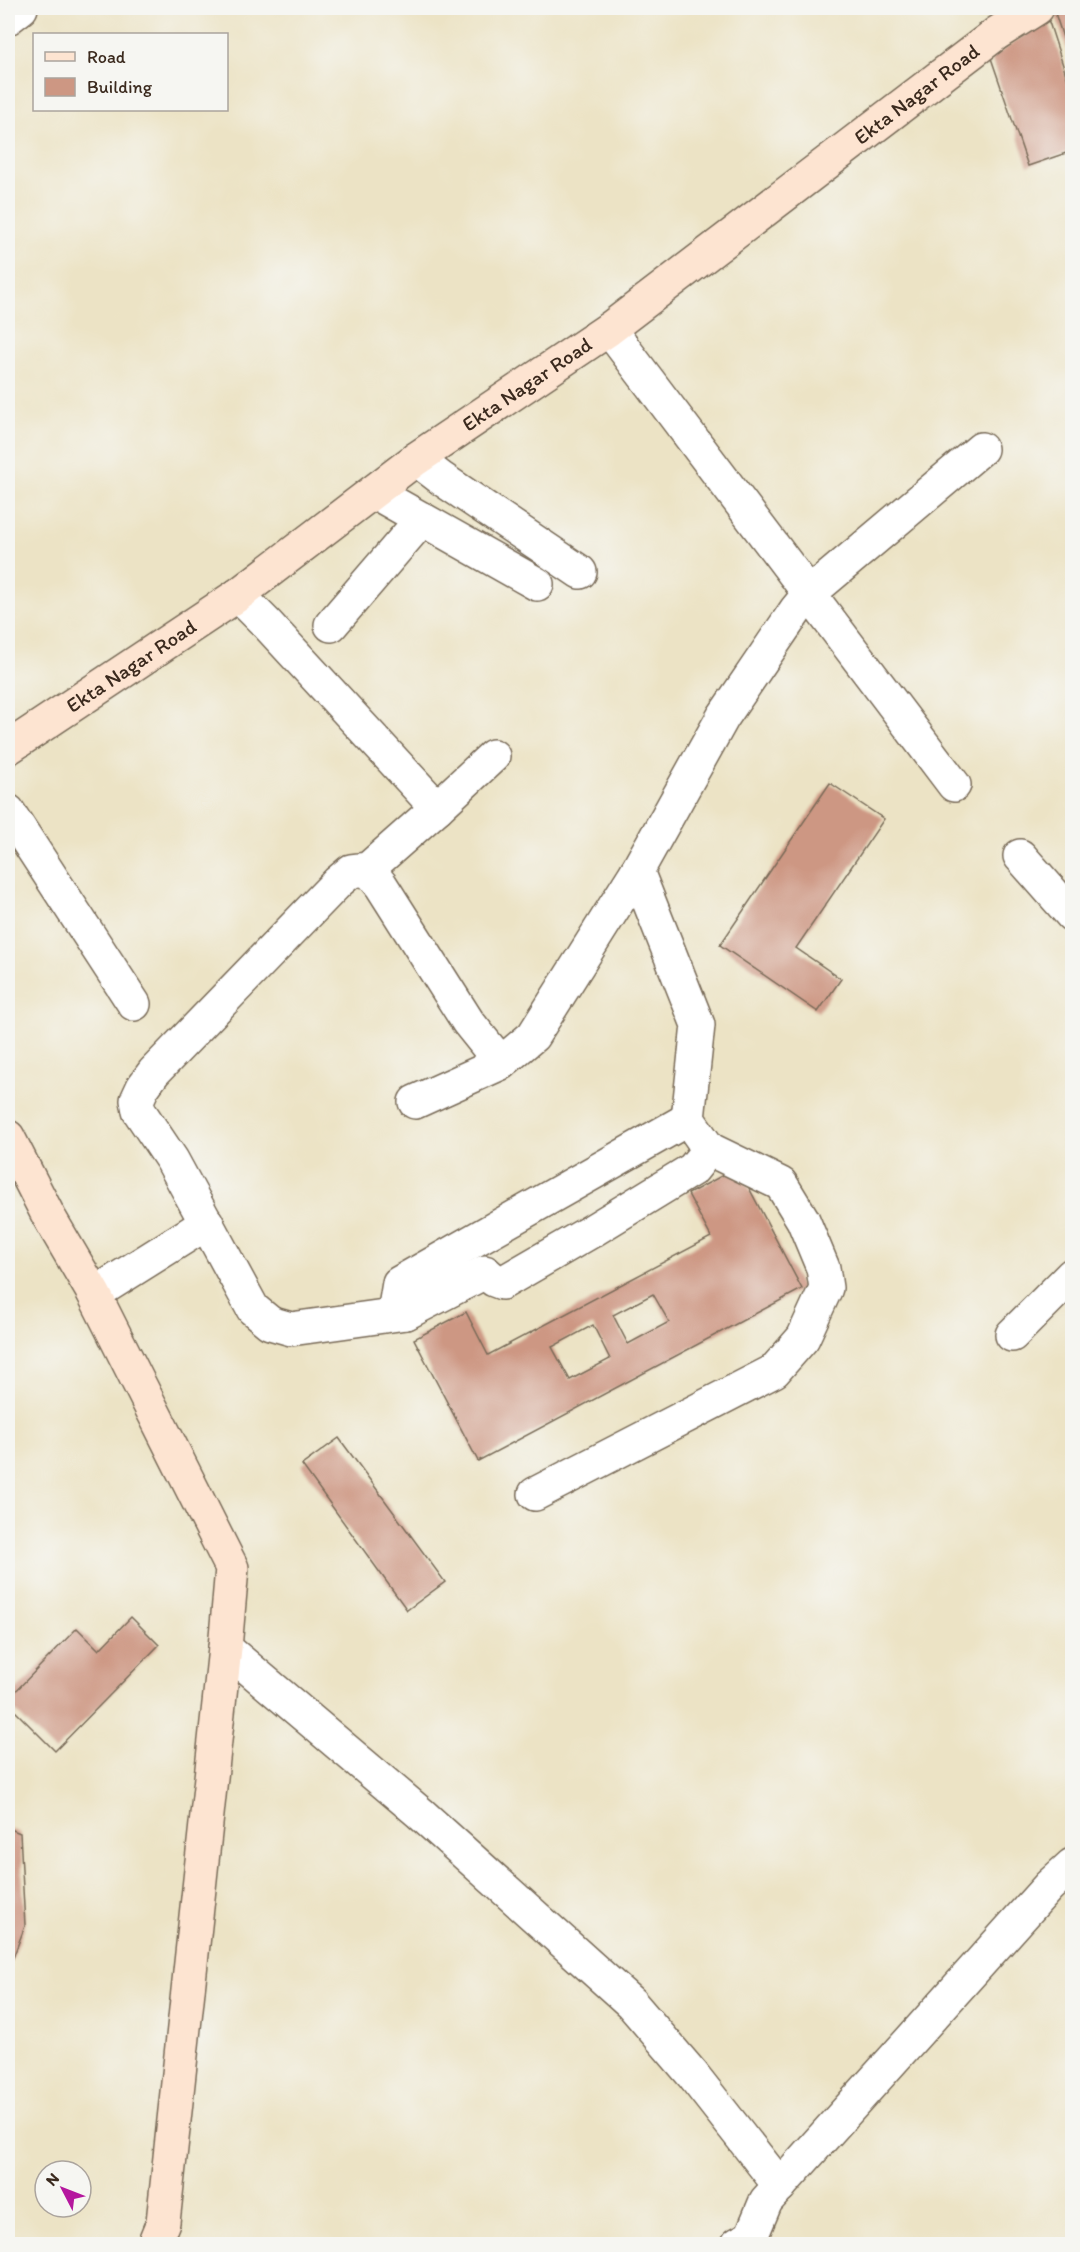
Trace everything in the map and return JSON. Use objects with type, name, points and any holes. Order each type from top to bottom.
[{"type":"street","points":[[8,18],[21,8]]},
{"type":"street","name":"Ekta Nagar Road","points":[[8,748],[238,595],[416,459],[609,329],[997,33],[1038,8]]},
{"type":"street","points":[[609,329],[954,786]]},
{"type":"street","points":[[416,1102],[501,1064],[533,1036],[637,871],[723,717],[796,610],[810,593],[981,449]]},
{"type":"street","points":[[416,459],[580,572]]},
{"type":"street","points":[[374,492],[537,584]]},
{"type":"street","points":[[330,625],[422,519]]},
{"type":"street","points":[[238,595],[437,808]]},
{"type":"street","points":[[493,756],[368,869],[351,872],[338,882],[154,1072],[137,1100],[139,1111],[172,1160],[253,1309],[270,1323],[291,1329],[406,1313],[485,1272],[494,1280],[502,1283],[693,1169],[709,1149]]},
{"type":"street","points":[[8,810],[134,1004]]},
{"type":"street","points":[[1020,856],[1072,915]]},
{"type":"street","points":[[368,869],[381,885],[468,1022],[501,1064]]},
{"type":"street","points":[[535,1494],[774,1371],[804,1338],[826,1288],[823,1268],[803,1220],[781,1184],[709,1149],[688,1119],[698,1026],[637,871]]},
{"type":"street","points":[[406,1313],[396,1301],[399,1283],[688,1119]]},
{"type":"street","points":[[8,1137],[49,1217],[94,1294],[232,1568],[163,2222],[154,2244]]},
{"type":"street","points":[[94,1294],[207,1223]]},
{"type":"street","points":[[1012,1335],[1072,1275]]},
{"type":"street","points":[[225,1648],[420,1813],[631,2003],[692,2074],[780,2186]]},
{"type":"street","points":[[738,2244],[751,2237],[766,2201],[1049,1886],[1072,1865]]},
{"type":"building","points":[[1072,8],[1072,65],[1054,10]]},
{"type":"building","points":[[1048,19],[1072,93],[1072,151],[1028,166],[991,58]]},
{"type":"building","points":[[830,783],[884,819],[796,948],[841,979],[818,1012],[720,945]]},
{"type":"building","points":[[738,1167],[802,1289],[478,1461],[414,1339],[466,1312],[488,1355],[711,1237],[688,1194]],"holes":[[[653,1294],[669,1322],[628,1344],[613,1315]],[[593,1325],[610,1359],[570,1380],[552,1347]]]},
{"type":"building","points":[[339,1438],[445,1582],[407,1610],[302,1465]]},
{"type":"building","points":[[131,1617],[159,1645],[55,1751],[8,1704],[8,1699],[77,1628],[99,1650]]},
{"type":"building","points":[[8,1828],[20,1833],[25,1926],[8,1971]]}]
